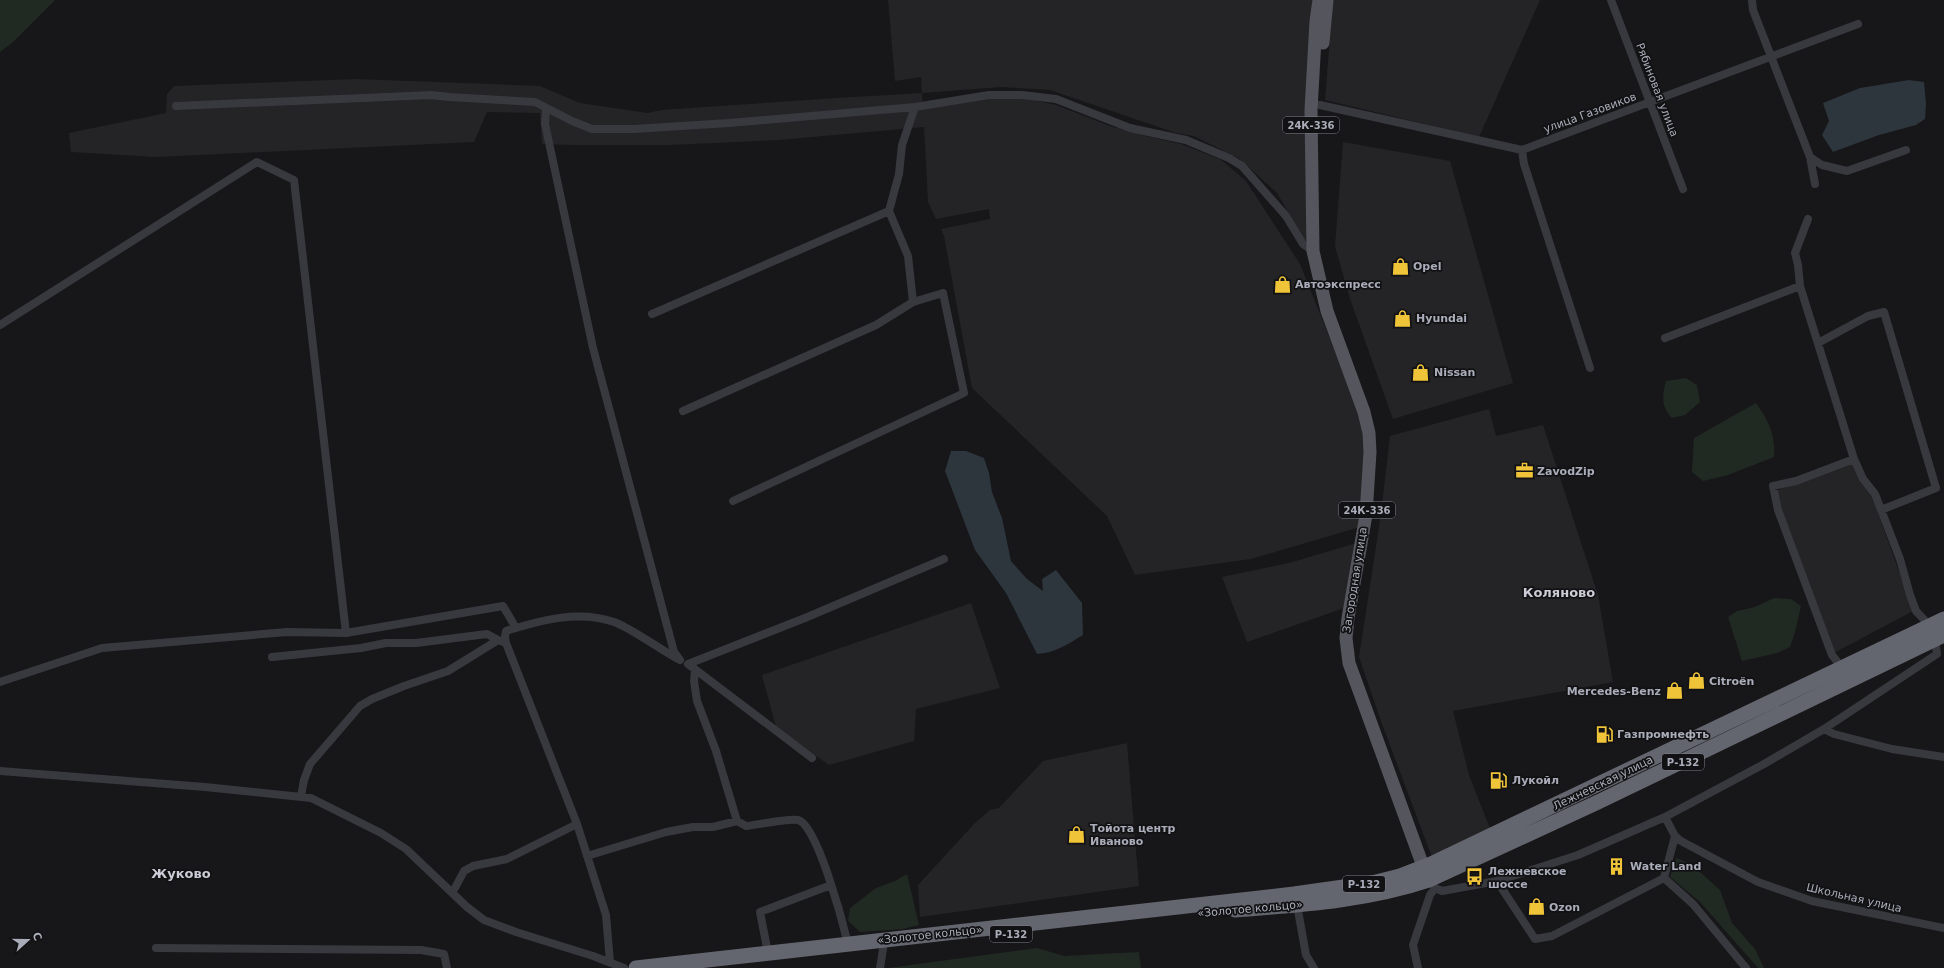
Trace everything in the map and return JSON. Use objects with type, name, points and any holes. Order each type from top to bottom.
[{"type":"highway","name":"Лежневская улица","points":[[1300,901],[1405,888],[1842,668],[1944,619]]},
{"type":"highway","name":"Лежневская улица","points":[[1431,875],[1596,804],[1939,638]]},
{"type":"highway","name":"«Золотое кольцо»","points":[[636,968],[848,944],[1300,901]]},
{"type":"highway","name":"«Золотое кольцо»","points":[[715,968],[1300,901]]},
{"type":"main road","name":"24К-336","points":[[1317,251],[1312,83],[1319,0]]},
{"type":"main road","name":"24К-336","points":[[1317,251],[1322,45],[1327,0]]},
{"type":"main road","name":"Загородная улица","points":[[1317,251],[1376,422],[1379,456],[1373,522],[1354,629],[1353,650],[1431,875]]},
{"type":"street","name":"Рябиновая улица","points":[[1611,0],[1683,189]]},
{"type":"street","points":[[1752,0],[1753,10],[1810,157],[1815,184]]},
{"type":"street","name":"улица Газовиков","points":[[1522,150],[1858,24]]},
{"type":"street","points":[[176,106],[431,95],[450,98],[534,102],[546,110],[592,129],[634,129],[729,123],[915,107],[989,95],[1022,95],[1056,99],[1130,128],[1186,140],[1208,148],[1242,166],[1286,216],[1303,244],[1317,251]]},
{"type":"street","points":[[1320,105],[1522,150],[1524,164],[1590,368]]},
{"type":"street","points":[[913,302],[908,256],[889,211],[899,174],[902,146],[915,107]]},
{"type":"street","points":[[546,110],[545,124],[593,348],[674,652],[684,662]]},
{"type":"street","points":[[1810,157],[1822,165],[1847,171],[1906,150]]},
{"type":"street","points":[[0,325],[257,162],[294,180],[346,633]]},
{"type":"street","points":[[652,314],[889,211]]},
{"type":"street","points":[[1808,219],[1795,254],[1798,265],[1800,286],[1854,459],[1863,479],[1875,494],[1900,559],[1916,611],[1930,626]]},
{"type":"street","points":[[1665,338],[1800,286]]},
{"type":"street","points":[[683,411],[876,325],[913,302],[943,292],[964,393],[733,501]]},
{"type":"street","points":[[1818,344],[1868,316],[1884,312],[1936,488],[1881,510]]},
{"type":"street","points":[[1842,668],[1832,655],[1829,648],[1778,510],[1773,486],[1796,481],[1854,459]]},
{"type":"street","points":[[684,662],[805,618],[944,559]]},
{"type":"street","points":[[0,682],[102,648],[287,632],[346,633],[504,606],[516,628]]},
{"type":"street","points":[[610,962],[606,915],[577,824],[506,643],[506,631],[536,622],[570,617],[615,622],[684,662],[812,758]]},
{"type":"street","points":[[272,657],[361,648],[386,643],[416,643],[487,634],[506,643]]},
{"type":"street","points":[[1431,875],[1442,891],[1497,881],[1578,855],[1665,817],[1764,764],[1824,729],[1937,654],[1939,638]]},
{"type":"street","points":[[301,796],[304,780],[310,764],[360,706],[372,699],[404,686],[448,671],[498,640]]},
{"type":"street","points":[[695,670],[694,681],[697,701],[716,750],[737,820],[746,826],[798,820],[806,825],[831,885],[848,944]]},
{"type":"street","points":[[1824,729],[1834,734],[1892,749],[1944,757]]},
{"type":"street","points":[[0,771],[301,796],[318,801],[381,833],[406,849],[484,920],[624,968]]},
{"type":"street","points":[[1497,881],[1535,939],[1552,936],[1664,878],[1675,836],[1665,817]]},
{"type":"street","points":[[587,856],[666,832],[693,827],[713,827],[737,820]]},
{"type":"street","points":[[452,891],[464,870],[474,866],[507,859],[577,824]]},
{"type":"street","name":"Школьная улица","points":[[1675,836],[1758,882],[1812,901],[1944,928]]},
{"type":"street","points":[[1418,968],[1413,945],[1430,895],[1431,875]]},
{"type":"street","points":[[1664,878],[1693,904],[1746,968]]},
{"type":"street","points":[[768,953],[760,912],[831,885]]},
{"type":"street","points":[[1300,901],[1306,955],[1314,968]]},
{"type":"street","points":[[156,948],[421,950],[444,954],[447,968]]},
{"type":"street","points":[[880,968],[883,949]]},
{"type":"shaded area","points":[[0,0],[55,0],[13,42],[0,52]]},
{"type":"shaded area","points":[[888,0],[1318,0],[1310,239],[1305,241],[1277,193],[1240,159],[1194,136],[1176,133],[1050,90],[1001,87],[922,93],[921,77],[895,81]]},
{"type":"shaded area","points":[[1333,0],[1540,0],[1479,137],[1325,100]]},
{"type":"shaded area","points":[[357,79],[540,86],[580,103],[648,113],[661,110],[922,93],[923,108],[978,100],[1019,97],[1056,105],[1110,126],[1181,144],[1220,159],[1246,181],[1300,264],[1361,416],[1368,472],[1360,527],[1251,559],[1135,575],[1107,516],[972,388],[944,236],[941,229],[990,219],[989,209],[936,219],[928,202],[924,127],[779,140],[670,145],[571,145],[542,144],[540,113],[487,112],[474,142],[156,157],[71,152],[69,133],[166,113],[167,94],[174,86]]},
{"type":"shaded area","points":[[1909,80],[1924,82],[1926,104],[1925,119],[1916,125],[1879,135],[1833,152],[1822,135],[1829,121],[1823,103],[1860,88]]},
{"type":"shaded area","points":[[1343,142],[1450,161],[1513,383],[1393,419],[1350,299],[1335,246]]},
{"type":"shaded area","points":[[1686,378],[1697,385],[1700,402],[1685,415],[1672,418],[1668,414],[1663,401],[1666,381]]},
{"type":"shaded area","points":[[1756,403],[1770,428],[1774,442],[1774,457],[1728,475],[1703,481],[1692,472],[1694,438]]},
{"type":"shaded area","points":[[1489,409],[1496,436],[1543,425],[1598,595],[1613,682],[1453,711],[1469,775],[1491,831],[1433,860],[1382,724],[1359,657],[1381,514],[1390,436]]},
{"type":"shaded area","points":[[951,451],[966,451],[984,458],[989,473],[992,492],[1002,518],[1011,561],[1027,579],[1043,591],[1042,579],[1056,570],[1082,603],[1083,635],[1056,650],[1037,654],[1006,593],[975,550],[945,471]]},
{"type":"shaded area","points":[[1851,463],[1860,482],[1872,496],[1913,611],[1834,653],[1783,515],[1777,490]]},
{"type":"shaded area","points":[[1360,542],[1347,607],[1247,642],[1222,577],[1289,563]]},
{"type":"shaded area","points":[[1774,598],[1791,599],[1801,606],[1790,647],[1777,653],[1742,661],[1728,617],[1737,611],[1755,607]]},
{"type":"shaded area","points":[[971,603],[1000,688],[916,709],[914,741],[829,765],[776,727],[762,675]]},
{"type":"shaded area","points":[[1127,743],[1139,886],[920,917],[918,885],[974,824],[990,810],[999,808],[1043,761]]},
{"type":"shaded area","points":[[1676,858],[1691,864],[1720,890],[1732,923],[1755,949],[1764,968],[1758,968],[1700,902],[1670,877]]},
{"type":"shaded area","points":[[907,874],[919,925],[903,929],[860,932],[848,921],[850,908],[876,888],[895,881]]},
{"type":"shaded area","points":[[1037,948],[1064,956],[1139,952],[1141,968],[888,968]]},
{"type":"place","name":"Opel","points":[[1400,266]]},
{"type":"place","name":"Автоэкспресс","points":[[1282,284]]},
{"type":"place","name":"Hyundai","points":[[1403,318]]},
{"type":"place","name":"Nissan","points":[[1421,372]]},
{"type":"place","name":"ZavodZip","points":[[1524,471]]},
{"type":"place","name":"Citroën","points":[[1696,681]]},
{"type":"place","name":"Mercedes-Benz","points":[[1674,691]]},
{"type":"place","name":"Газпромнефть","points":[[1604,734]]},
{"type":"place","name":"Лукойл","points":[[1499,780]]},
{"type":"place","name":"Тойота центр Иваново","points":[[1077,834]]},
{"type":"place","name":"Water Land","points":[[1617,866]]},
{"type":"place","name":"Лежневское шоссе","points":[[1475,877]]},
{"type":"place","name":"Ozon","points":[[1536,907]]},
{"type":"district","name":"Коляново","points":[[1559,592]]},
{"type":"district","name":"Жуково","points":[[181,873]]}]
